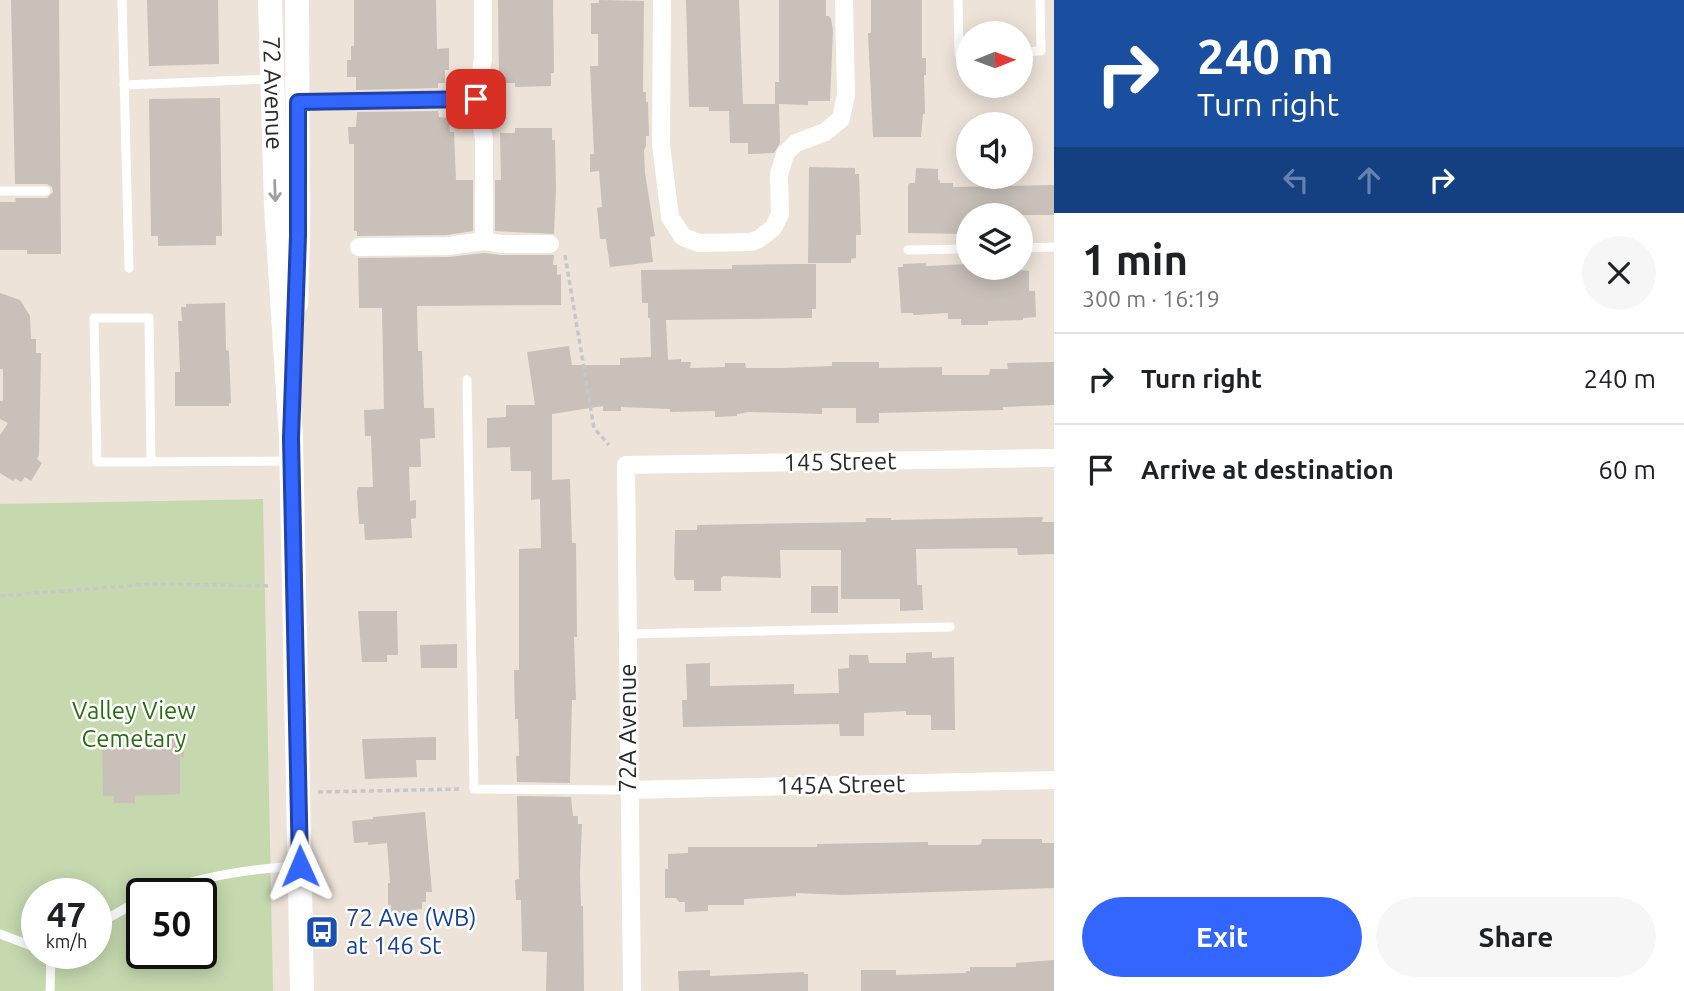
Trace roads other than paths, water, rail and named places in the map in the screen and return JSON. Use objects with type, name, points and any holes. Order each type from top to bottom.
[{"type":"main road","name":"72 Avenue","points":[[270,0],[276,206],[291,449],[302,991]]},
{"type":"main road","name":"72 Avenue","points":[[291,449],[298,236],[297,0]]},
{"type":"street","points":[[483,0],[484,58],[476,99],[484,139],[484,241]]},
{"type":"street","points":[[662,0],[661,145],[670,217],[683,237],[699,243],[751,242],[774,228],[780,214],[779,175],[785,154],[796,143],[825,132],[841,119],[846,94],[844,0]]},
{"type":"street","points":[[298,102],[476,99]]},
{"type":"street","points":[[359,247],[447,246],[484,241],[501,244],[550,244]]},
{"type":"street","name":"145 Street","points":[[626,465],[1054,458]]},
{"type":"street","name":"72A Avenue","points":[[626,465],[632,991]]},
{"type":"street","name":"145A Street","points":[[628,790],[1054,780]]},
{"type":"lane","points":[[122,0],[129,268]]},
{"type":"lane","points":[[958,0],[958,21]]},
{"type":"lane","points":[[1033,51],[1041,51],[1040,0]]},
{"type":"lane","points":[[124,85],[272,79]]},
{"type":"lane","points":[[0,191],[46,191]]},
{"type":"lane","points":[[1033,248],[1054,247]]},
{"type":"lane","points":[[908,250],[956,249]]},
{"type":"lane","points":[[152,462],[149,318],[94,318],[97,462],[152,462],[291,449]]},
{"type":"lane","points":[[467,380],[474,789],[628,790]]},
{"type":"lane","points":[[628,634],[950,627]]},
{"type":"lane","points":[[205,878],[246,869],[300,866]]},
{"type":"lane","points":[[0,934],[21,942]]},
{"type":"lane","points":[[50,991],[51,969]]},
{"type":"place","name":"72 Ave (WB) at 146 St","points":[[322,932]]},
{"type":"park label","name":"Valley View Cemetary","points":[[134,725]]}]
